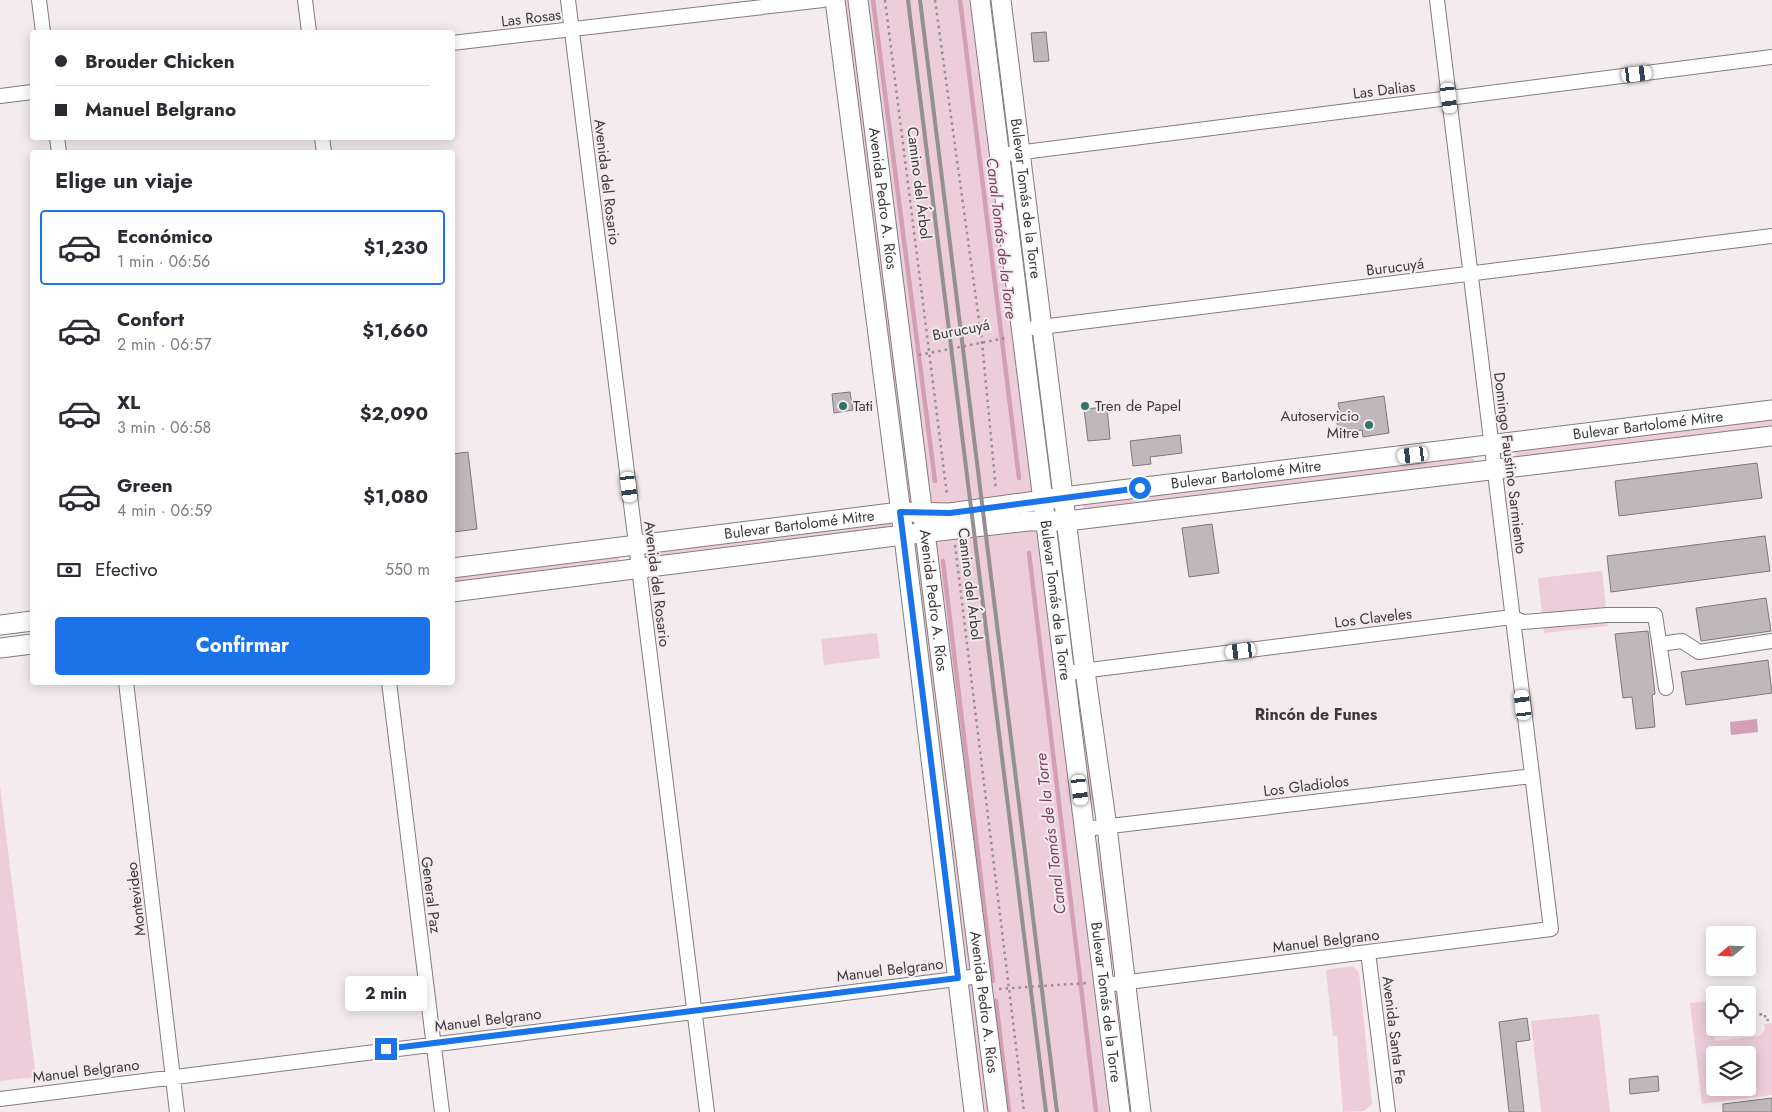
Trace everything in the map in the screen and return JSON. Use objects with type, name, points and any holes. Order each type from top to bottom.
[{"type":"main road","name":"Avenida Pedro A. Ríos","points":[[835,0],[974,1112]]},
{"type":"main road","name":"Avenida Pedro A. Ríos","points":[[858,0],[998,1112]]},
{"type":"main road","name":"Bulevar Tomás de la Torre","points":[[980,0],[1000,155],[1015,333],[1043,501],[1120,1112]]},
{"type":"main road","name":"Bulevar Tomás de la Torre","points":[[1001,0],[1066,521],[1107,827],[1141,1112]]},
{"type":"main road","name":"Bulevar Bartolomé Mitre","points":[[455,592],[903,535],[925,534],[951,522],[998,507],[1064,497],[1772,410]]},
{"type":"main road","name":"Bulevar Bartolomé Mitre","points":[[455,568],[900,512],[922,511],[951,522],[1066,521],[1772,436]]},
{"type":"main road","points":[[0,625],[30,621]]},
{"type":"main road","points":[[0,648],[30,644]]},
{"type":"street","points":[[40,0],[44,30]]},
{"type":"street","points":[[305,0],[309,30]]},
{"type":"street","name":"Avenida del Rosario","points":[[568,0],[707,1112]]},
{"type":"street","name":"Las Rosas","points":[[455,43],[823,0]]},
{"type":"street","name":"Domingo Faustino Sarmiento","points":[[1437,0],[1551,929]]},
{"type":"street","name":"Las Dalias","points":[[1000,155],[1772,57]]},
{"type":"street","points":[[0,96],[30,92]]},
{"type":"street","name":"Burucuyá","points":[[1015,333],[1042,327],[1772,236]]},
{"type":"street","name":"Los Claveles","points":[[1066,673],[1512,617],[1523,622],[1607,615],[1655,615],[1660,644]]},
{"type":"street","points":[[1666,688],[1660,644],[1682,641],[1699,652],[1772,641]]},
{"type":"street","name":"Montevideo","points":[[126,685],[177,1112]]},
{"type":"street","name":"General Paz","points":[[389,685],[442,1112]]},
{"type":"street","name":"Los Gladiolos","points":[[1085,829],[1532,776]]},
{"type":"street","name":"Manuel Belgrano","points":[[1105,985],[1551,929]]},
{"type":"street","name":"Avenida Santa Fe","points":[[1368,952],[1388,1112]]},
{"type":"street","name":"Manuel Belgrano","points":[[0,1099],[958,978],[981,983]]},
{"type":"path","name":"Camino del Árbol","points":[[885,0],[1024,1112]]},
{"type":"path","points":[[935,0],[982,342],[998,507]]},
{"type":"path","name":"Burucuyá","points":[[920,355],[994,340],[1015,333]]},
{"type":"path","points":[[981,983],[1009,988],[1086,983]]},
{"type":"path","points":[[1756,1015],[1764,1014],[1765,1020],[1772,1020]]},
{"type":"shaded area","points":[[835,0],[980,0],[1120,1112],[974,1112]]},
{"type":"shaded area","points":[[986,0],[996,0],[1011,144],[1007,144]]},
{"type":"shaded area","points":[[1014,163],[1032,315],[1027,315],[1009,164]]},
{"type":"shaded area","points":[[1035,337],[1052,482],[1048,482],[1031,338]]},
{"type":"shaded area","points":[[1772,416],[1772,432],[1516,460],[1515,450]]},
{"type":"shaded area","points":[[1467,455],[1473,457],[1475,466],[1083,510],[1083,503]]},
{"type":"shaded area","points":[[887,520],[891,523],[891,528],[660,557],[660,547]]},
{"type":"shaded area","points":[[616,553],[619,557],[619,561],[616,564],[455,585],[455,571]]},
{"type":"shaded area","points":[[1602,571],[1608,626],[1544,633],[1538,578]]},
{"type":"shaded area","points":[[877,633],[880,658],[824,665],[821,639]]},
{"type":"shaded area","points":[[1080,688],[1096,811],[1091,811],[1075,689]]},
{"type":"shaded area","points":[[1757,719],[1758,732],[1731,735],[1730,722]]},
{"type":"shaded area","points":[[0,786],[36,1077],[0,1081]]},
{"type":"shaded area","points":[[1102,840],[1117,964],[1111,966],[1094,841]]},
{"type":"shaded area","points":[[1352,966],[1359,972],[1372,1104],[1364,1111],[1343,1112],[1337,1036],[1333,1036],[1326,970]]},
{"type":"shaded area","points":[[1118,994],[1135,1112],[1124,1112],[1115,995]]},
{"type":"shaded area","points":[[1706,1001],[1706,1036],[1714,1036],[1715,1041],[1759,1036],[1765,1030],[1764,1024],[1772,1023],[1772,1095],[1702,1104],[1690,1003]]},
{"type":"shaded area","points":[[1599,1014],[1610,1112],[1541,1112],[1531,1021]]},
{"type":"building","points":[[1046,32],[1049,61],[1034,62],[1031,33]]},
{"type":"building","name":"Tati","points":[[850,392],[853,410],[834,413],[832,394]]},
{"type":"building","points":[[1384,396],[1389,433],[1363,437],[1362,430],[1339,434],[1335,412],[1340,412],[1338,403]]},
{"type":"building","points":[[1107,407],[1110,439],[1088,441],[1084,409]]},
{"type":"building","points":[[1180,435],[1182,453],[1150,457],[1151,464],[1133,466],[1130,441]]},
{"type":"building","points":[[468,452],[477,529],[455,532],[455,454]]},
{"type":"building","points":[[1757,463],[1762,498],[1619,516],[1615,481]]},
{"type":"building","points":[[1212,524],[1219,573],[1189,577],[1182,528]]},
{"type":"building","points":[[1765,536],[1770,571],[1611,592],[1607,556]]},
{"type":"building","points":[[1766,598],[1771,631],[1701,641],[1696,608]]},
{"type":"building","points":[[1648,631],[1655,694],[1652,695],[1655,727],[1636,729],[1632,697],[1623,698],[1615,634]]},
{"type":"building","points":[[1768,660],[1772,693],[1686,705],[1681,672]]},
{"type":"building","points":[[1527,1018],[1530,1040],[1516,1042],[1524,1112],[1509,1112],[1499,1022]]},
{"type":"building","points":[[1658,1076],[1659,1091],[1630,1094],[1629,1079]]},
{"type":"building","points":[[1772,1098],[1772,1112],[1723,1112],[1723,1104]]},
{"type":"waterway","points":[[873,0],[935,481]]},
{"type":"waterway","name":"Canal Tomás de la Torre","points":[[960,0],[1019,478]]},
{"type":"waterway","name":"Canal Tomás de la Torre","points":[[1029,553],[1096,1112]]},
{"type":"waterway","points":[[943,561],[993,981]]},
{"type":"waterway","points":[[996,1001],[1009,1112]]},
{"type":"railway","points":[[908,0],[1046,1112]]},
{"type":"railway","points":[[920,0],[1057,1112]]},
{"type":"place","name":"Tati","points":[[843,406]]},
{"type":"place","name":"Tren de Papel","points":[[1085,406]]},
{"type":"place","name":"Autoservicio Mitre","points":[[1369,425]]},
{"type":"district","name":"Rincón de Funes","points":[[1316,714]]},
{"type":"route","points":[[386,1049],[958,978],[900,512],[950,513],[1140,488]]}]
